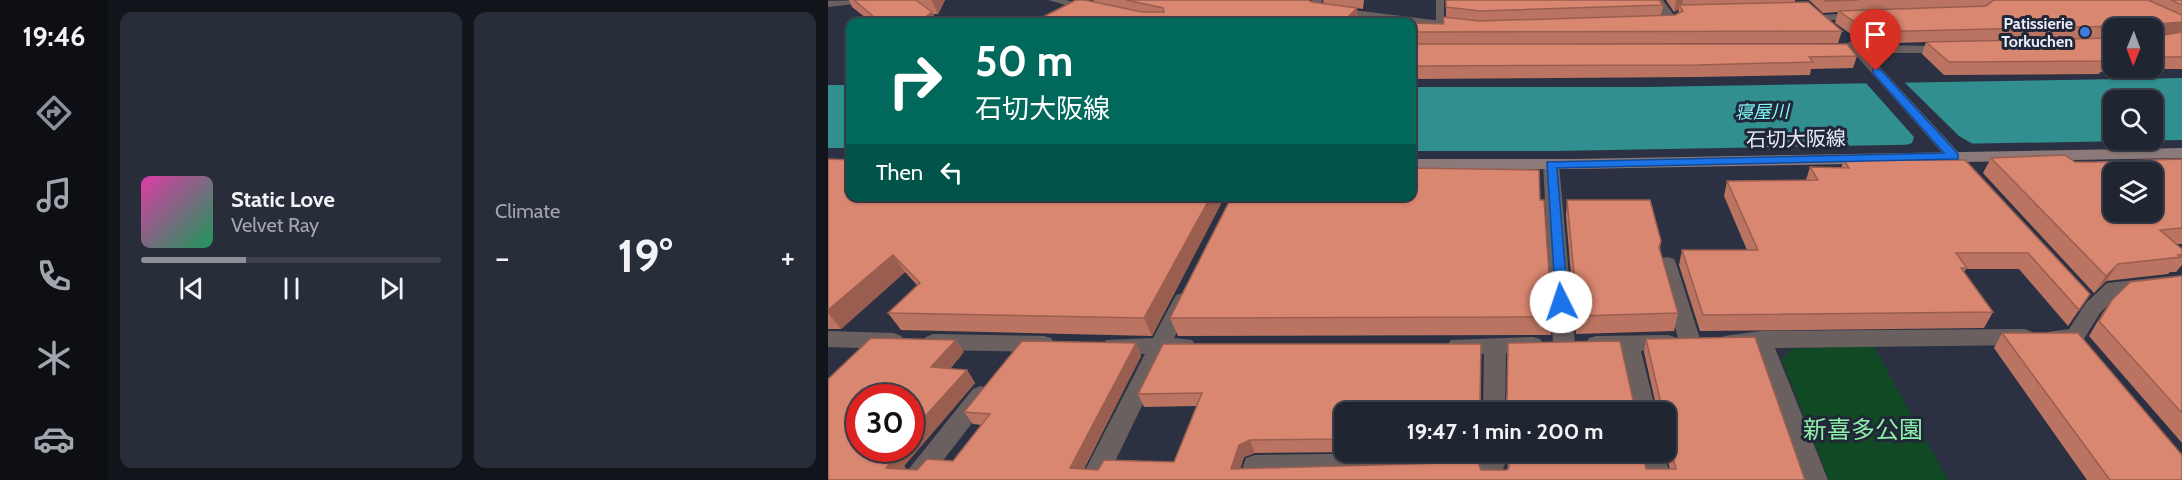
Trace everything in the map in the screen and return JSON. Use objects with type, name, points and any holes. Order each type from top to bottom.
[{"type":"main road","name":"石切大阪線","points":[[1416,164],[1551,164],[1950,152],[2182,153]]},
{"type":"street","points":[[828,4],[864,0]]},
{"type":"street","points":[[1053,0],[1097,10]]},
{"type":"street","points":[[1317,0],[1315,9],[1390,18]]},
{"type":"street","points":[[1639,23],[1673,22],[1658,0]]},
{"type":"street","points":[[1809,8],[1858,50],[1980,185]]},
{"type":"street","points":[[1820,18],[1878,16]]},
{"type":"street","points":[[1416,21],[1470,27]]},
{"type":"street","points":[[1808,49],[1965,48]]},
{"type":"street","points":[[1551,164],[1564,344]]},
{"type":"street","points":[[1667,263],[1690,342]]},
{"type":"street","points":[[2075,337],[2089,303],[2114,288],[2182,281]]},
{"type":"street","points":[[1093,480],[1190,285]]},
{"type":"street","points":[[1437,346],[1629,344],[1761,339],[2075,337]]},
{"type":"street","points":[[2075,337],[2090,355]]},
{"type":"street","points":[[828,339],[1067,345]]},
{"type":"street","points":[[1761,339],[1815,480]]},
{"type":"street","points":[[851,363],[874,340]]},
{"type":"street","points":[[1007,362],[1021,344]]},
{"type":"street","points":[[1629,344],[1642,402]]},
{"type":"street","points":[[1090,345],[1205,346]]},
{"type":"street","points":[[1494,402],[1495,346]]},
{"type":"street","points":[[913,480],[992,380]]},
{"type":"street","points":[[1654,462],[1658,480]]},
{"type":"street","points":[[1251,480],[1255,466],[1494,464]]},
{"type":"lane","points":[[1440,0],[1440,24]]},
{"type":"green space","name":"新喜多公園","points":[[1873,345],[1948,480],[1829,480],[1782,360],[1791,349]]},
{"type":"water","name":"寝屋川","points":[[2182,78],[2182,140],[2163,140],[2163,90],[2103,90],[2103,141],[1555,151],[1416,151],[1416,87],[1646,87]]},
{"type":"water","points":[[828,85],[846,85],[846,148],[828,148]]},
{"type":"pier","points":[[1903,81],[1959,136],[1978,147],[1901,147],[1912,143],[1914,137],[1865,82]]},
{"type":"building","points":[[854,0],[916,0],[932,12],[924,18],[875,18]]},
{"type":"building","points":[[1076,0],[1142,12],[1164,12],[1163,8],[1126,0],[1308,0],[1357,8],[1347,18],[1041,18]]},
{"type":"building","points":[[1446,0],[1659,0],[1663,5],[1480,11],[1446,7]]},
{"type":"building","points":[[1994,0],[2148,0],[2182,15],[2182,22],[2163,24],[2163,18],[2103,18],[2103,26],[1869,32],[1839,11],[1986,6]]},
{"type":"building","points":[[2171,0],[2182,0],[2182,5]]},
{"type":"building","points":[[1808,2],[1842,31],[1416,32],[1416,23],[1444,24],[1443,17],[1480,21],[1675,15],[1683,11],[1679,5]]},
{"type":"building","points":[[2182,32],[2182,57],[2163,57],[2163,35]]},
{"type":"building","points":[[2103,38],[2103,61],[1949,62],[1926,42]]},
{"type":"building","points":[[1416,44],[1847,44],[1857,56],[1809,57],[1813,62],[1698,65],[1416,66]]},
{"type":"building","points":[[2065,155],[2075,162],[2182,159],[2182,228],[2160,230],[2182,249],[2182,255],[2178,255],[2181,257],[2118,264],[2106,276],[1991,158]]},
{"type":"building","points":[[828,159],[846,160],[846,201],[1208,201],[1144,318],[888,313],[920,283],[893,255],[828,310]]},
{"type":"building","points":[[1844,160],[1965,160],[2090,294],[2079,310],[2028,253],[1956,253],[1967,268],[1961,268],[1993,312],[1703,315],[1682,250],[1758,250],[1727,181],[1818,180],[1810,167],[1849,168]]},
{"type":"building","points":[[1416,168],[1539,170],[1540,200],[1544,200],[1552,317],[1170,318],[1229,201],[1416,201]]},
{"type":"building","points":[[1567,200],[1650,200],[1661,241],[1659,247],[1678,313],[1578,316]]},
{"type":"building","points":[[2182,276],[2182,413],[2099,321],[2112,300],[2130,282]]},
{"type":"building","points":[[2002,333],[2078,333],[2182,455],[2182,480],[2110,480]]},
{"type":"building","points":[[1755,337],[1805,480],[828,480],[828,379],[871,338],[956,340],[931,367],[967,370],[924,418],[924,384],[846,384],[846,462],[890,462],[886,468],[917,470],[927,459],[953,461],[990,414],[964,412],[1022,341],[1136,343],[1070,468],[1098,470],[1104,460],[1174,462],[1202,393],[1138,394],[1163,344],[1481,344],[1480,401],[1505,402],[1334,402],[1334,439],[1250,440],[1239,445],[1231,469],[1478,462],[1481,470],[1507,470],[1509,462],[1645,462],[1646,469],[1676,469],[1674,462],[1676,462],[1676,402],[1658,402],[1660,399],[1646,339]]},
{"type":"building","points":[[1620,341],[1633,400],[1658,402],[1505,402],[1507,399],[1508,343]]},
{"type":"place","name":"Patissierie Torkuchen","points":[[2085,32]]},
{"type":"route","points":[[1561,302],[1551,164],[1954,157],[1876,71]]}]
